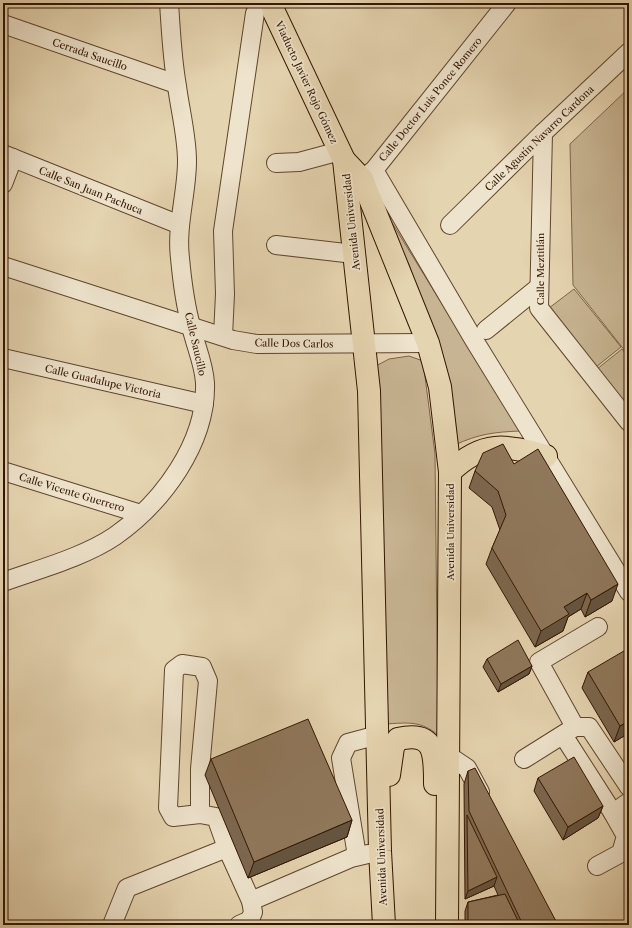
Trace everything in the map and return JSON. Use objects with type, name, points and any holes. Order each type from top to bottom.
[{"type":"main road","name":"Viaducto Javier Rojo Gómez","points":[[263,8],[274,12],[342,156]]},
{"type":"main road","name":"Avenida Universidad","points":[[342,156],[361,179],[428,343],[440,387],[450,472],[447,920]]},
{"type":"main road","name":"Avenida Universidad","points":[[361,179],[352,226],[369,398],[380,851],[384,925]]},
{"type":"main road","points":[[450,472],[465,458],[494,447],[516,448],[546,456]]},
{"type":"main road","points":[[380,851],[387,814],[390,757],[393,747],[398,739],[409,736],[424,739],[431,745],[435,762],[435,884],[447,920]]},
{"type":"street","name":"Calle Saucillo","points":[[3,582],[88,550],[115,536],[141,514],[160,495],[179,471],[195,435],[204,404],[205,383],[201,360],[190,326],[179,256],[180,225],[187,160],[176,84],[169,3]]},
{"type":"street","name":"Calle Doctor Luis Ponce Romero","points":[[361,179],[507,3]]},
{"type":"street","points":[[223,336],[225,294],[223,231],[263,8]]},
{"type":"street","name":"Cerrada Saucillo","points":[[3,24],[176,84]]},
{"type":"street","name":"Calle Agustín Navarro Cardona","points":[[450,225],[543,133],[629,52]]},
{"type":"street","name":"Calle Meztitlán","points":[[543,133],[539,308],[629,422]]},
{"type":"street","points":[[3,184],[8,156]]},
{"type":"street","name":"Calle San Juan Pachuca","points":[[8,156],[180,225]]},
{"type":"street","points":[[276,163],[299,162],[342,156]]},
{"type":"street","points":[[361,179],[474,340],[629,592]]},
{"type":"street","points":[[276,245],[354,254]]},
{"type":"street","name":"Calle Dos Carlos","points":[[3,266],[190,326],[257,344],[428,343]]},
{"type":"street","points":[[486,330],[539,287]]},
{"type":"street","name":"Calle Guadalupe Victoria","points":[[3,358],[204,404]]},
{"type":"street","name":"Calle Vicente Guerrero","points":[[3,471],[141,514]]},
{"type":"street","points":[[597,866],[620,853],[626,836],[569,731],[539,662],[598,627]]},
{"type":"street","points":[[200,814],[200,769],[208,681],[202,667],[182,664],[174,670],[168,808],[173,817],[200,814],[216,817],[227,848],[251,901],[253,912],[250,920],[239,925]]},
{"type":"street","points":[[524,759],[569,731],[589,727],[629,787],[629,794]]},
{"type":"street","points":[[357,856],[341,758],[348,743],[378,735]]},
{"type":"street","points":[[449,756],[467,768],[489,809]]},
{"type":"street","points":[[614,813],[629,802]]},
{"type":"street","points":[[112,925],[127,888],[227,848]]},
{"type":"street","points":[[251,901],[357,856],[380,851]]},
{"type":"shaded area","points":[[629,88],[629,356],[573,285],[570,144]]},
{"type":"shaded area","points":[[391,221],[520,431],[487,434],[471,438],[455,445],[425,313],[410,267],[389,222]]},
{"type":"shaded area","points":[[574,289],[621,347],[596,367],[549,308]]},
{"type":"shaded area","points":[[622,349],[629,358],[629,409],[597,369]]},
{"type":"shaded area","points":[[409,356],[423,361],[435,454],[438,735],[419,725],[407,723],[385,724],[374,367],[389,359]]},
{"type":"building","points":[[503,444],[514,464],[538,449],[618,584],[591,600],[587,593],[564,607],[569,614],[541,631],[492,548],[506,515],[498,491],[475,471],[483,453]]},
{"type":"building","points":[[518,640],[532,666],[501,684],[487,659]]},
{"type":"building","points":[[629,648],[629,721],[620,726],[588,672]]},
{"type":"building","points":[[308,719],[352,820],[254,862],[211,759]]},
{"type":"building","points":[[574,757],[603,806],[568,827],[538,778]]},
{"type":"building","points":[[475,768],[558,925],[523,925],[469,811],[468,771]]},
{"type":"building","points":[[467,815],[497,877],[468,891]]},
{"type":"building","points":[[505,894],[520,925],[468,925],[468,902]]}]
